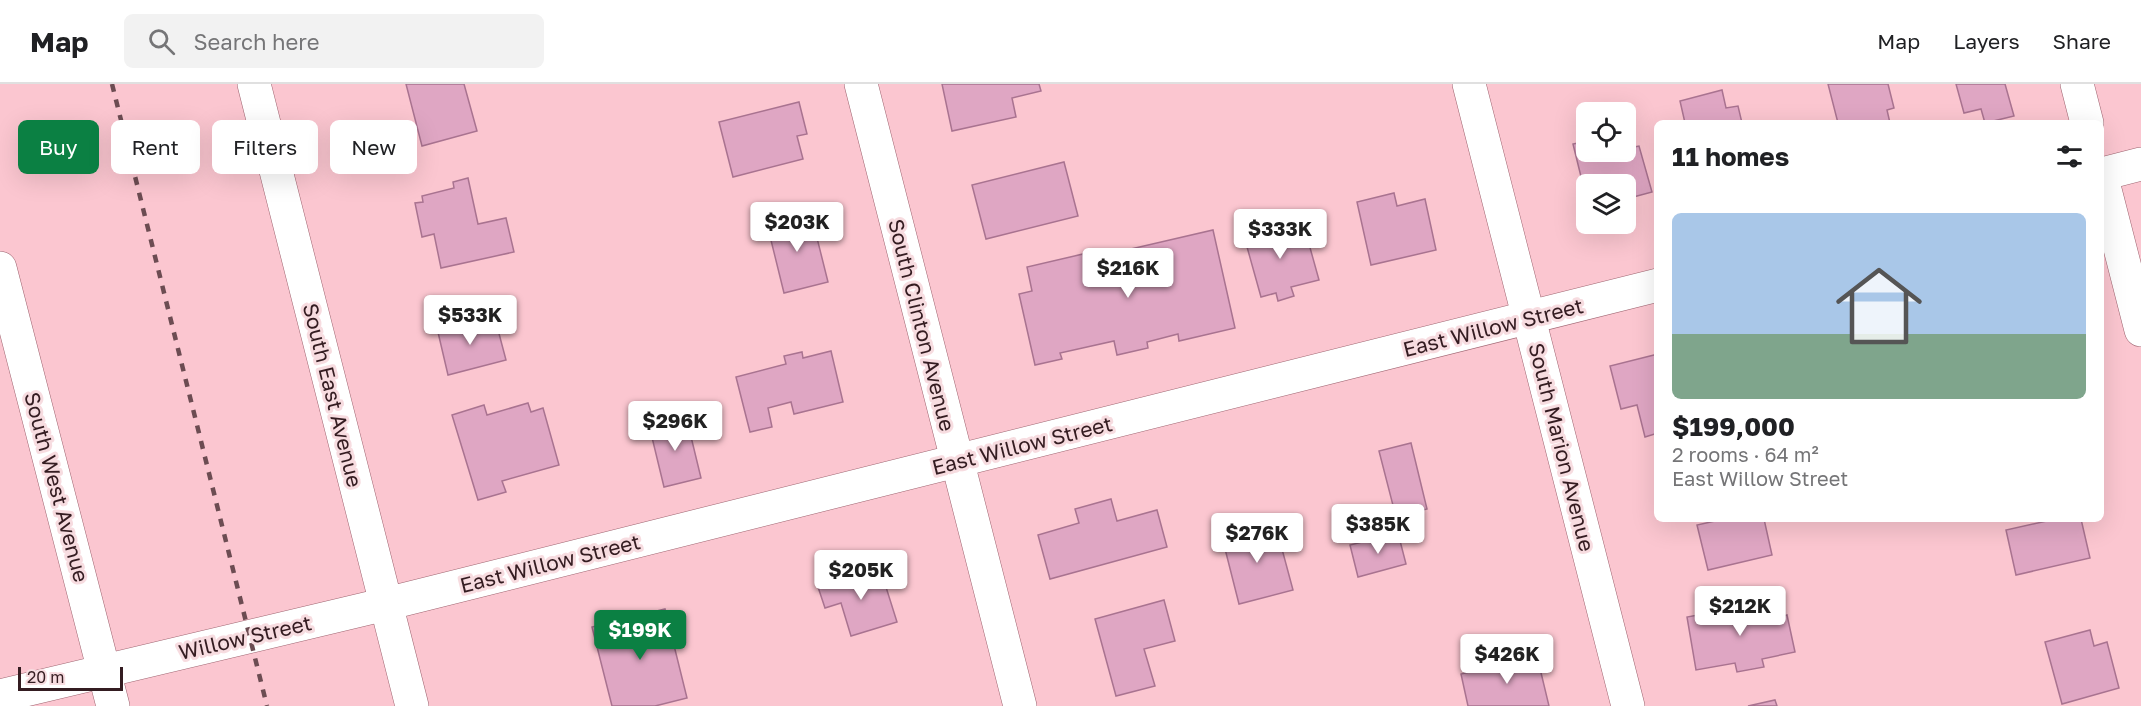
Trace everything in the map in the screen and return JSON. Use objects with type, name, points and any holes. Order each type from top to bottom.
[{"type":"street","name":"South East Avenue","points":[[254,84],[412,706]]},
{"type":"street","name":"South Clinton Avenue","points":[[861,84],[1020,706]]},
{"type":"street","name":"South Marion Avenue","points":[[1469,84],[1628,706]]},
{"type":"street","points":[[2078,84],[2086,120]]},
{"type":"street","points":[[2104,175],[2141,164]]},
{"type":"street","points":[[2104,184],[2141,330]]},
{"type":"street","name":"South West Avenue","points":[[0,268],[113,706]]},
{"type":"street","name":"East Willow Street","points":[[386,604],[1654,286]]},
{"type":"street","name":"Willow Street","points":[[0,696],[386,604]]},
{"type":"building","points":[[406,84],[464,84],[477,131],[422,146]]},
{"type":"building","points":[[942,84],[1039,84],[1041,91],[1012,98],[1016,117],[952,131]]},
{"type":"building","points":[[1828,84],[1888,84],[1894,108],[1887,110],[1889,120],[1837,120]]},
{"type":"building","points":[[1956,84],[2005,84],[2014,116],[1984,120],[1981,109],[1964,113]]},
{"type":"building","points":[[1722,90],[1726,108],[1738,106],[1741,120],[1684,120],[1680,101]]},
{"type":"building","points":[[799,102],[807,134],[797,136],[803,159],[733,177],[719,122]]},
{"type":"building","points":[[1639,146],[1652,192],[1636,196],[1636,174],[1580,174],[1577,162],[1636,162],[1636,147]]},
{"type":"building","points":[[1064,162],[1078,216],[986,239],[972,185]]},
{"type":"building","points":[[468,178],[478,224],[506,218],[514,252],[441,268],[434,234],[422,237],[415,203],[423,202],[422,196],[454,188],[453,182]]},
{"type":"building","points":[[1394,193],[1397,206],[1425,199],[1436,250],[1371,265],[1357,202]]},
{"type":"building","points":[[811,214],[828,282],[784,293],[767,224]]},
{"type":"building","points":[[1268,222],[1272,235],[1304,226],[1319,280],[1291,287],[1294,296],[1278,301],[1276,293],[1261,297],[1242,229]]},
{"type":"building","points":[[1213,230],[1235,328],[1179,341],[1178,334],[1147,342],[1148,348],[1117,355],[1114,341],[1060,353],[1062,359],[1035,365],[1019,294],[1032,291],[1027,267],[1083,254],[1089,277],[1126,269],[1122,251]]},
{"type":"building","points":[[483,317],[486,329],[497,326],[506,360],[448,375],[437,328]]},
{"type":"building","points":[[831,351],[843,402],[794,414],[791,402],[768,408],[772,427],[750,432],[736,377],[786,364],[784,356],[802,352],[803,358]]},
{"type":"building","points":[[1654,355],[1654,434],[1645,437],[1637,405],[1621,409],[1610,366]]},
{"type":"building","points":[[528,403],[531,412],[543,408],[559,465],[502,481],[506,492],[478,500],[452,415],[484,405],[487,415]]},
{"type":"building","points":[[686,416],[701,478],[664,487],[649,425]]},
{"type":"building","points":[[1411,443],[1427,509],[1396,517],[1379,451]]},
{"type":"building","points":[[1111,499],[1117,521],[1157,510],[1167,547],[1050,579],[1038,535],[1079,523],[1075,509]]},
{"type":"building","points":[[1710,522],[1765,522],[1772,555],[1708,570],[1697,525]]},
{"type":"building","points":[[2042,522],[2082,522],[2090,558],[2016,575],[2006,530]]},
{"type":"building","points":[[1275,523],[1293,590],[1239,604],[1222,537]]},
{"type":"building","points":[[1398,533],[1406,564],[1358,577],[1350,545]]},
{"type":"building","points":[[880,568],[897,622],[851,636],[841,603],[825,608],[818,587]]},
{"type":"building","points":[[1164,600],[1175,641],[1144,649],[1155,686],[1116,696],[1095,619]]},
{"type":"building","points":[[1773,601],[1776,618],[1787,615],[1795,652],[1762,659],[1764,667],[1737,672],[1735,663],[1696,670],[1687,617]]},
{"type":"building","points":[[665,609],[687,698],[655,706],[612,706],[592,627]]},
{"type":"building","points":[[2090,630],[2094,646],[2107,642],[2119,688],[2062,704],[2045,642]]},
{"type":"building","points":[[1537,656],[1549,706],[1468,706],[1461,674]]},
{"type":"building","points":[[1775,700],[1777,706],[1748,706]]},
{"type":"railway","points":[[112,84],[267,706]]}]
